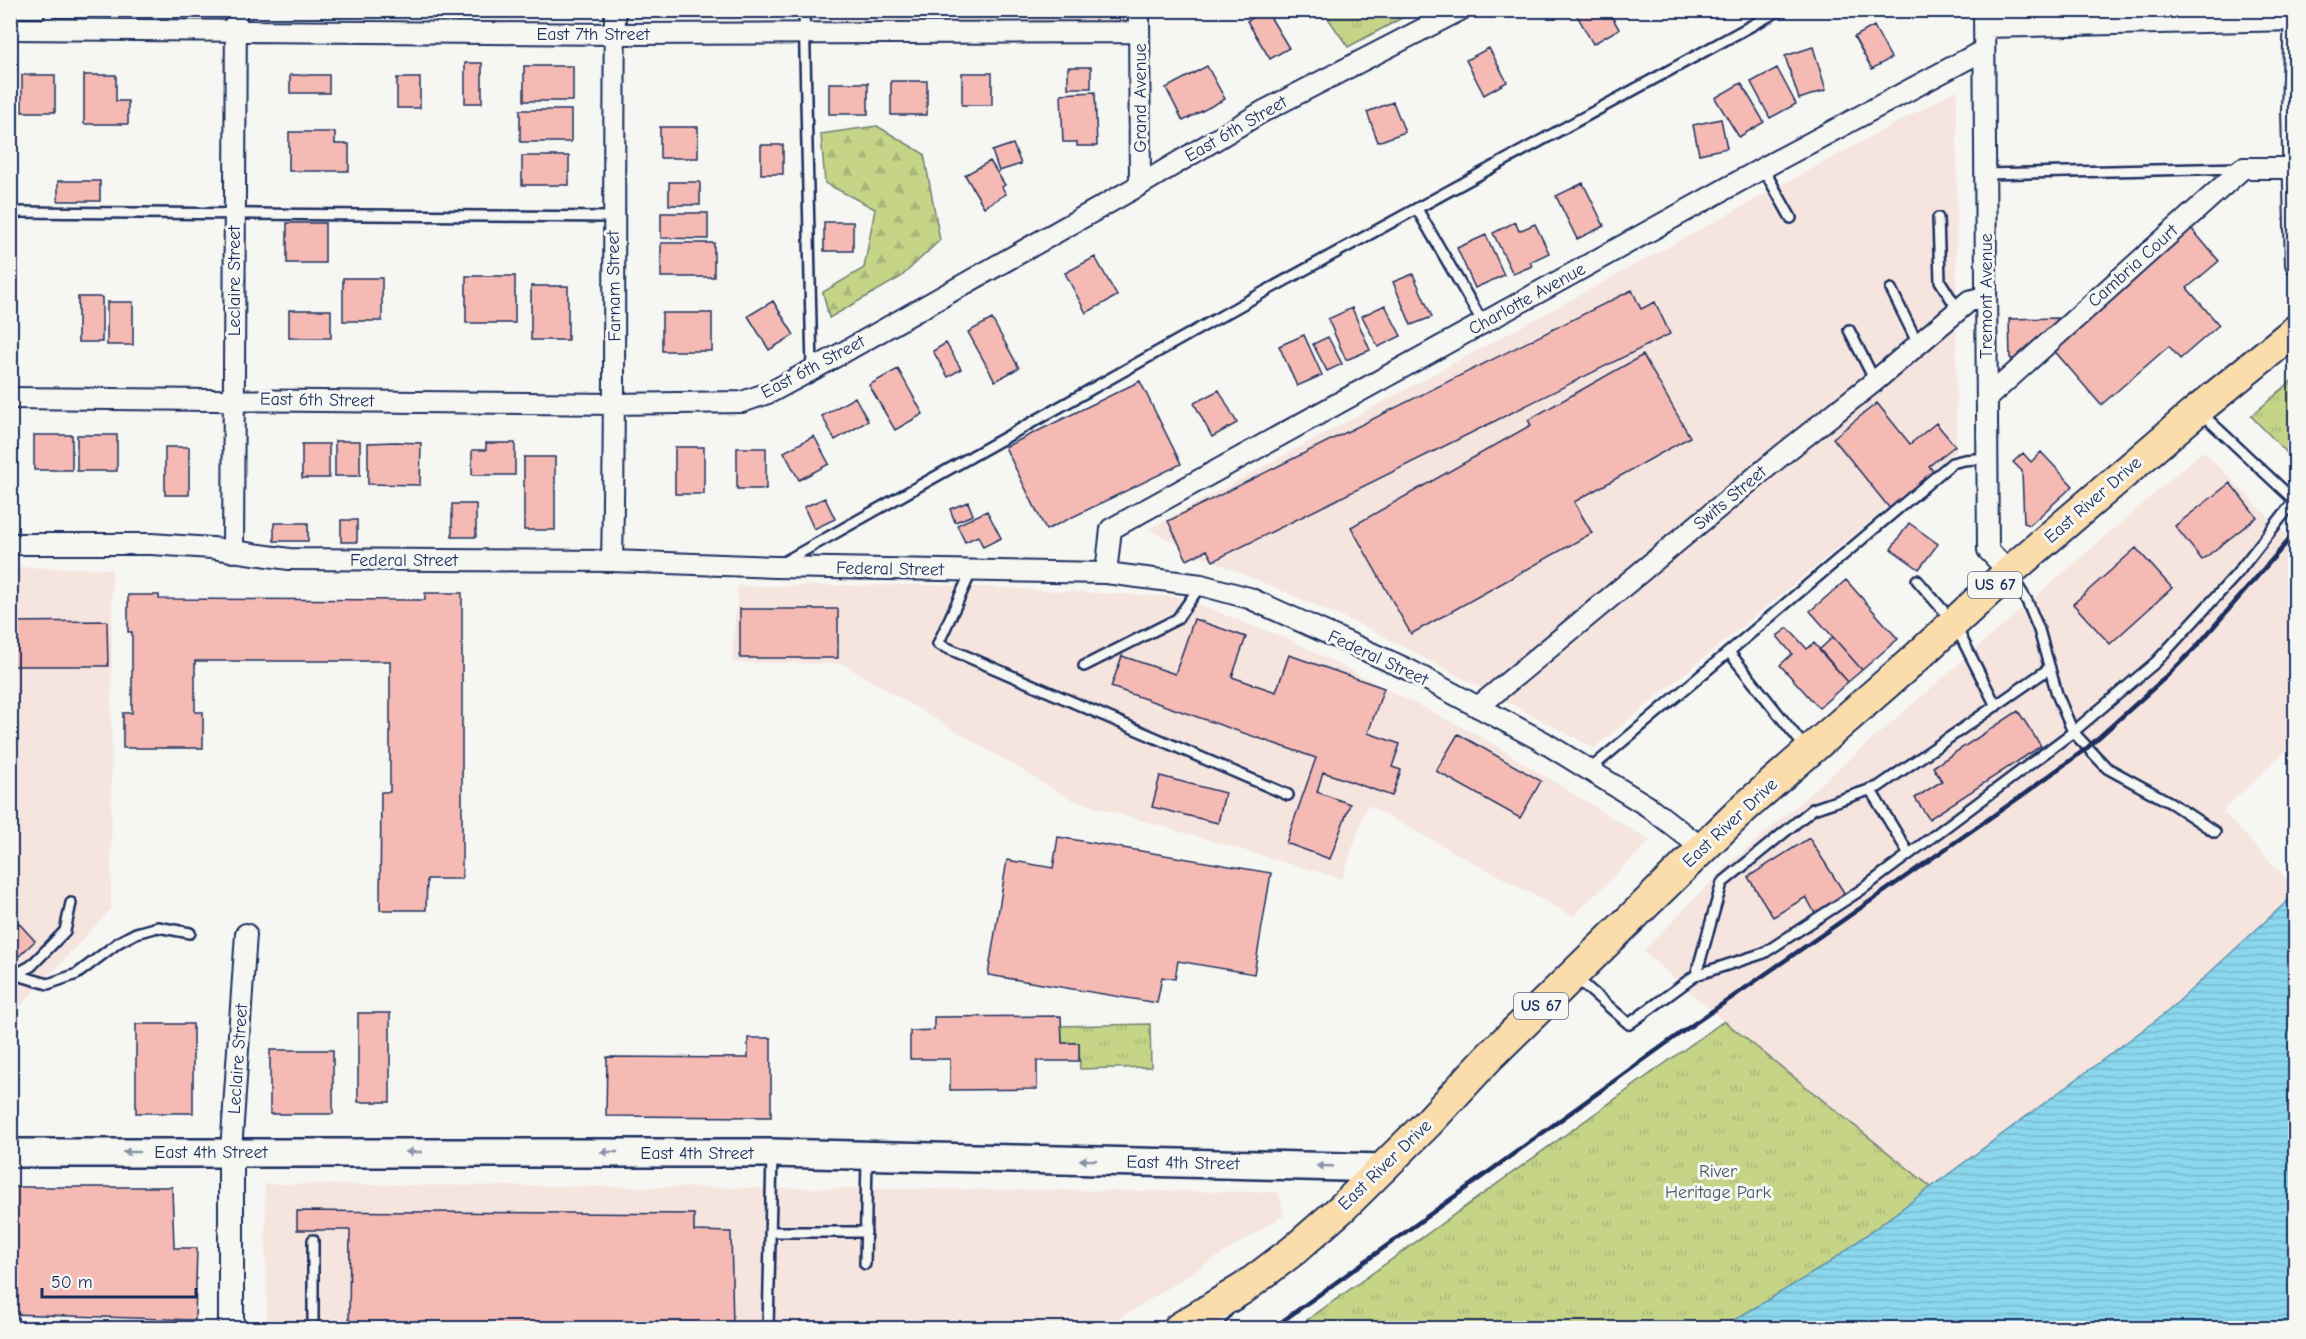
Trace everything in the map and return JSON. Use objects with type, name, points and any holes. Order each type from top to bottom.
[{"type":"main road","name":"East River Drive","points":[[1179,1329],[1244,1288],[1302,1243],[1384,1168],[1489,1057],[1702,849],[2009,572],[2295,330]]},
{"type":"main road","name":"East 4th Street","points":[[10,1153],[231,1151],[772,1153],[1384,1168]]},
{"type":"street","name":"Leclaire Street","points":[[233,552],[236,10]]},
{"type":"street","name":"Farnam Street","points":[[612,561],[615,404],[612,217],[615,10]]},
{"type":"street","name":"Grand Avenue","points":[[1139,10],[1140,185]]},
{"type":"street","name":"East 6th Street","points":[[10,398],[615,404],[742,402],[771,392],[812,370],[1140,185],[1262,112],[1460,10]]},
{"type":"street","points":[[1984,19],[2294,15],[2295,264]]},
{"type":"street","name":"Tremont Avenue","points":[[1984,19],[1988,550],[2009,572]]},
{"type":"street","name":"East 7th Street","points":[[10,29],[50,20],[236,32],[614,34],[1139,32]]},
{"type":"street","name":"Charlotte Avenue","points":[[1106,573],[1111,529],[1763,168],[1984,50]]},
{"type":"street","points":[[2243,168],[2293,168]]},
{"type":"street","name":"Cambria Court","points":[[1987,398],[2243,168]]},
{"type":"street","name":"Swits Street","points":[[1478,707],[1969,301],[1985,297]]},
{"type":"street","name":"Federal Street","points":[[10,544],[151,544],[212,548],[289,559],[612,561],[775,567],[1106,573],[1201,585],[1249,598],[1408,670],[1542,741],[1649,807],[1702,849]]},
{"type":"street","name":"Leclaire Street","points":[[231,1329],[231,1151],[246,934]]},
{"type":"lane","points":[[804,10],[812,370]]},
{"type":"lane","points":[[775,567],[1253,298],[1780,10]]},
{"type":"lane","points":[[1763,168],[1791,218]]},
{"type":"lane","points":[[1985,174],[2243,168]]},
{"type":"lane","points":[[1417,209],[1483,323]]},
{"type":"lane","points":[[10,212],[612,217]]},
{"type":"lane","points":[[1938,218],[1940,281],[1958,310]]},
{"type":"lane","points":[[1891,289],[1918,344]]},
{"type":"lane","points":[[1849,330],[1875,381]]},
{"type":"lane","points":[[1573,975],[1629,1024],[1696,975],[1764,953],[1861,890],[2073,732],[2156,662],[2236,575],[2295,502],[2199,410]]},
{"type":"lane","points":[[1589,770],[1952,463],[1987,458]]},
{"type":"lane","points":[[972,570],[938,644],[1288,795]]},
{"type":"lane","points":[[2009,572],[2039,630],[2057,694],[2073,732],[2108,768],[2171,803],[2215,832]]},
{"type":"lane","points":[[1917,580],[1954,623],[1996,706]]},
{"type":"lane","points":[[1084,666],[1177,619],[1201,585]]},
{"type":"lane","points":[[1728,652],[1809,751]]},
{"type":"lane","points":[[1696,975],[1722,883],[1813,809],[1878,787],[2050,668]]},
{"type":"lane","points":[[1870,789],[1909,854]]},
{"type":"lane","points":[[12,974],[31,966],[53,946],[65,931],[71,903]]},
{"type":"lane","points":[[12,974],[48,984],[77,974],[119,942],[136,933],[158,927],[190,933]]},
{"type":"lane","points":[[768,1329],[772,1153]]},
{"type":"lane","points":[[865,1264],[867,1155]]},
{"type":"lane","points":[[770,1232],[866,1232]]},
{"type":"lane","points":[[313,1240],[313,1329]]},
{"type":"lane","points":[[1215,1329],[1244,1288]]},
{"type":"shaded area","points":[[1124,10],[1124,22],[812,20],[812,11]]},
{"type":"shaded area","points":[[1957,90],[1956,451],[1594,748],[1370,629],[1188,550],[1149,529]]},
{"type":"shaded area","points":[[2203,451],[2295,544],[2295,742],[2222,811],[2295,888],[2295,894],[2167,1012],[1931,1187],[1753,1046],[1643,951],[1727,866]]},
{"type":"shaded area","points":[[11,567],[112,569],[111,909],[11,1016]]},
{"type":"shaded area","points":[[942,585],[1178,597],[1290,640],[1483,738],[1650,841],[1573,916],[1367,805],[1342,879],[1072,800],[843,664],[732,662],[738,586]]},
{"type":"shaded area","points":[[265,1184],[1278,1192],[1284,1215],[1104,1328],[267,1328]]},
{"type":"green space","points":[[1323,11],[1415,11],[1348,47]]},
{"type":"green space","points":[[877,126],[924,154],[940,240],[901,277],[829,318],[823,292],[864,268],[875,209],[825,183],[821,134]]},
{"type":"green space","points":[[2295,378],[2295,461],[2251,416]]},
{"type":"green space","name":"River Heritage Park","points":[[1724,1021],[1931,1187],[1826,1265],[1721,1328],[1296,1328]]},
{"type":"green space","points":[[1150,1024],[1151,1067],[1080,1069],[1079,1043],[1062,1043],[1061,1026]]},
{"type":"water","points":[[2295,894],[2295,1328],[1721,1328],[1826,1265],[2167,1012]]},
{"type":"building","points":[[1266,10],[1289,48],[1270,59],[1247,21]]},
{"type":"building","points":[[1574,10],[1608,10],[1619,29],[1593,44]]},
{"type":"building","points":[[1874,26],[1891,58],[1872,69],[1854,37]]},
{"type":"building","points":[[1813,47],[1826,90],[1799,99],[1785,56]]},
{"type":"building","points":[[1489,48],[1507,82],[1484,95],[1466,60]]},
{"type":"building","points":[[465,63],[482,63],[482,103],[465,103]]},
{"type":"building","points":[[524,66],[573,66],[573,101],[524,101]]},
{"type":"building","points":[[1207,66],[1225,99],[1183,121],[1166,88]]},
{"type":"building","points":[[1068,67],[1091,67],[1091,88],[1068,88]]},
{"type":"building","points":[[1777,68],[1796,104],[1770,118],[1751,82]]},
{"type":"building","points":[[962,73],[992,73],[992,105],[962,105]]},
{"type":"building","points":[[22,75],[55,75],[55,112],[22,112]]},
{"type":"building","points":[[84,75],[116,75],[116,101],[128,101],[128,124],[84,124]]},
{"type":"building","points":[[290,75],[329,75],[329,93],[290,93]]},
{"type":"building","points":[[397,78],[420,78],[420,108],[397,108]]},
{"type":"building","points":[[10,80],[13,80],[13,130],[10,130]]},
{"type":"building","points":[[891,81],[927,81],[927,115],[891,115]]},
{"type":"building","points":[[829,83],[868,83],[868,114],[829,114]]},
{"type":"building","points":[[1741,83],[1764,122],[1739,137],[1715,98]]},
{"type":"building","points":[[1095,92],[1097,146],[1077,146],[1077,142],[1063,142],[1061,94]]},
{"type":"building","points":[[1393,102],[1405,132],[1378,142],[1367,112]]},
{"type":"building","points":[[520,110],[571,110],[571,142],[520,142]]},
{"type":"building","points":[[1721,119],[1727,148],[1699,154],[1693,125]]},
{"type":"building","points":[[660,127],[698,127],[698,158],[660,158]]},
{"type":"building","points":[[289,132],[335,132],[335,144],[349,144],[349,171],[289,171]]},
{"type":"building","points":[[1013,144],[1021,164],[999,171],[992,151]]},
{"type":"building","points":[[761,145],[783,145],[783,174],[761,174]]},
{"type":"building","points":[[522,156],[569,156],[569,185],[522,185]]},
{"type":"building","points":[[990,161],[1005,185],[1002,187],[1006,194],[984,207],[965,175]]},
{"type":"building","points":[[58,181],[100,181],[100,201],[58,201]]},
{"type":"building","points":[[10,182],[15,182],[15,204],[10,204]]},
{"type":"building","points":[[669,182],[700,182],[700,205],[669,205]]},
{"type":"building","points":[[1583,183],[1604,226],[1577,239],[1556,196]]},
{"type":"building","points":[[661,213],[708,213],[708,239],[661,238]]},
{"type":"building","points":[[824,222],[853,222],[853,251],[824,251]]},
{"type":"building","points":[[1515,222],[1519,231],[1535,224],[1549,253],[1530,262],[1532,266],[1513,274],[1493,233]]},
{"type":"building","points":[[287,223],[325,223],[325,263],[287,263]]},
{"type":"building","points":[[2191,228],[2219,261],[2187,288],[2219,325],[2180,359],[2169,346],[2101,405],[2052,348]]},
{"type":"building","points":[[1486,235],[1504,275],[1475,288],[1457,248]]},
{"type":"building","points":[[661,243],[714,243],[714,277],[661,277]]},
{"type":"building","points":[[1095,257],[1117,296],[1086,313],[1065,273]]},
{"type":"building","points":[[1413,274],[1432,317],[1411,325],[1393,282]]},
{"type":"building","points":[[466,276],[515,276],[515,323],[466,323]]},
{"type":"building","points":[[343,278],[382,278],[382,321],[343,321]]},
{"type":"building","points":[[531,286],[568,286],[568,340],[531,340]]},
{"type":"building","points":[[1632,290],[1641,309],[1655,302],[1670,334],[1213,561],[1207,550],[1187,560],[1168,521]]},
{"type":"building","points":[[78,297],[102,297],[102,342],[78,342]]},
{"type":"building","points":[[773,301],[794,335],[769,350],[748,316]]},
{"type":"building","points":[[107,302],[133,302],[133,345],[107,345]]},
{"type":"building","points":[[1385,305],[1401,336],[1378,347],[1362,316]]},
{"type":"building","points":[[1352,308],[1370,350],[1346,360],[1328,319]]},
{"type":"building","points":[[289,310],[331,310],[331,338],[289,338]]},
{"type":"building","points":[[662,313],[712,313],[712,351],[662,351]]},
{"type":"building","points":[[2060,318],[2060,323],[2016,361],[2010,358],[2009,319]]},
{"type":"building","points":[[992,319],[1019,368],[995,381],[968,332]]},
{"type":"building","points":[[1304,335],[1322,375],[1297,386],[1279,346]]},
{"type":"building","points":[[1328,337],[1342,364],[1327,371],[1313,344]]},
{"type":"building","points":[[946,343],[961,369],[948,377],[933,351]]},
{"type":"building","points":[[1643,355],[1690,437],[1574,502],[1592,533],[1411,634],[1351,527],[1531,425],[1528,420]]},
{"type":"building","points":[[898,369],[923,414],[895,430],[869,385]]},
{"type":"building","points":[[1140,381],[1181,464],[1046,530],[1005,447]]},
{"type":"building","points":[[1219,390],[1237,423],[1212,437],[1194,403]]},
{"type":"building","points":[[855,397],[868,421],[835,440],[822,416]]},
{"type":"building","points":[[1877,403],[1910,444],[1936,423],[1955,446],[1929,466],[1936,475],[1891,510],[1833,438]]},
{"type":"building","points":[[34,435],[72,435],[72,470],[34,470]]},
{"type":"building","points":[[77,435],[117,435],[117,471],[77,471]]},
{"type":"building","points":[[814,436],[829,464],[799,480],[784,452]]},
{"type":"building","points":[[335,441],[360,441],[360,476],[335,476]]},
{"type":"building","points":[[368,443],[421,443],[420,485],[368,484]]},
{"type":"building","points":[[486,443],[515,443],[515,475],[472,475],[472,450],[486,450]]},
{"type":"building","points":[[302,444],[329,444],[329,478],[302,478]]},
{"type":"building","points":[[165,447],[189,447],[189,495],[165,495]]},
{"type":"building","points":[[675,447],[704,447],[704,494],[675,494]]},
{"type":"building","points":[[737,448],[766,448],[766,489],[737,489]]},
{"type":"building","points":[[2041,452],[2073,486],[2030,525],[2024,523],[2022,471],[2013,462],[2023,453],[2031,462]]},
{"type":"building","points":[[524,457],[555,457],[555,530],[524,530]]},
{"type":"building","points":[[2230,483],[2257,517],[2202,560],[2175,526]]},
{"type":"building","points":[[825,498],[835,519],[814,529],[804,507]]},
{"type":"building","points":[[968,502],[973,515],[955,522],[950,509]]},
{"type":"building","points":[[452,504],[476,504],[476,537],[452,537]]},
{"type":"building","points":[[987,511],[1001,538],[983,547],[978,536],[965,542],[957,525]]},
{"type":"building","points":[[341,520],[357,520],[357,542],[341,542]]},
{"type":"building","points":[[274,523],[308,523],[308,541],[274,541]]},
{"type":"building","points":[[1909,523],[1938,544],[1919,569],[1891,549]]},
{"type":"building","points":[[2136,548],[2172,588],[2110,644],[2073,604]]},
{"type":"building","points":[[1846,580],[1898,639],[1862,670],[1810,611]]},
{"type":"building","points":[[425,593],[462,593],[462,879],[427,879],[426,910],[380,910],[381,792],[390,792],[390,661],[195,661],[195,712],[203,712],[203,748],[123,748],[123,713],[132,713],[132,632],[128,632],[128,595],[159,595],[159,599],[425,600]]},
{"type":"building","points":[[740,609],[838,609],[838,658],[740,658]]},
{"type":"building","points":[[1194,619],[1246,637],[1232,677],[1276,692],[1289,655],[1384,688],[1368,733],[1400,744],[1392,767],[1401,770],[1392,796],[1323,772],[1317,792],[1350,804],[1330,859],[1286,843],[1316,758],[1111,687],[1122,656],[1175,674]]},
{"type":"building","points":[[107,621],[108,666],[10,666],[10,622]]},
{"type":"building","points":[[1788,628],[1807,649],[1814,643],[1848,682],[1819,708],[1780,665],[1792,654],[1777,636]]},
{"type":"building","points":[[1833,637],[1862,670],[1848,682],[1819,650]]},
{"type":"building","points":[[2018,711],[2041,746],[1929,819],[1915,798],[1942,781],[1933,767]]},
{"type":"building","points":[[1458,734],[1541,781],[1520,818],[1436,771]]},
{"type":"building","points":[[1160,776],[1225,793],[1218,823],[1152,807]]},
{"type":"building","points":[[1058,837],[1271,873],[1254,974],[1178,961],[1175,979],[1162,977],[1157,1003],[988,975],[1007,860],[1053,868]]},
{"type":"building","points":[[1809,838],[1845,894],[1815,913],[1806,897],[1773,917],[1748,877]]},
{"type":"building","points":[[10,918],[14,918],[35,941],[18,957],[10,957]]},
{"type":"building","points":[[358,1013],[390,1013],[390,1102],[358,1102]]},
{"type":"building","points":[[1061,1016],[1062,1043],[1079,1043],[1079,1061],[1037,1061],[1037,1089],[950,1090],[950,1059],[910,1059],[910,1031],[934,1030],[934,1017]]},
{"type":"building","points":[[136,1024],[193,1024],[193,1113],[136,1113]]},
{"type":"building","points":[[748,1038],[771,1038],[771,1117],[606,1116],[607,1057],[748,1058]]},
{"type":"building","points":[[270,1050],[333,1050],[333,1114],[270,1114]]},
{"type":"building","points":[[10,1187],[172,1187],[174,1248],[197,1248],[195,1320],[10,1314]]},
{"type":"building","points":[[297,1211],[694,1214],[694,1231],[731,1232],[733,1328],[349,1328],[350,1230],[297,1230]]},
{"type":"railway","points":[[1273,1328],[1675,1037],[2087,748],[2196,647],[2296,532]]}]
